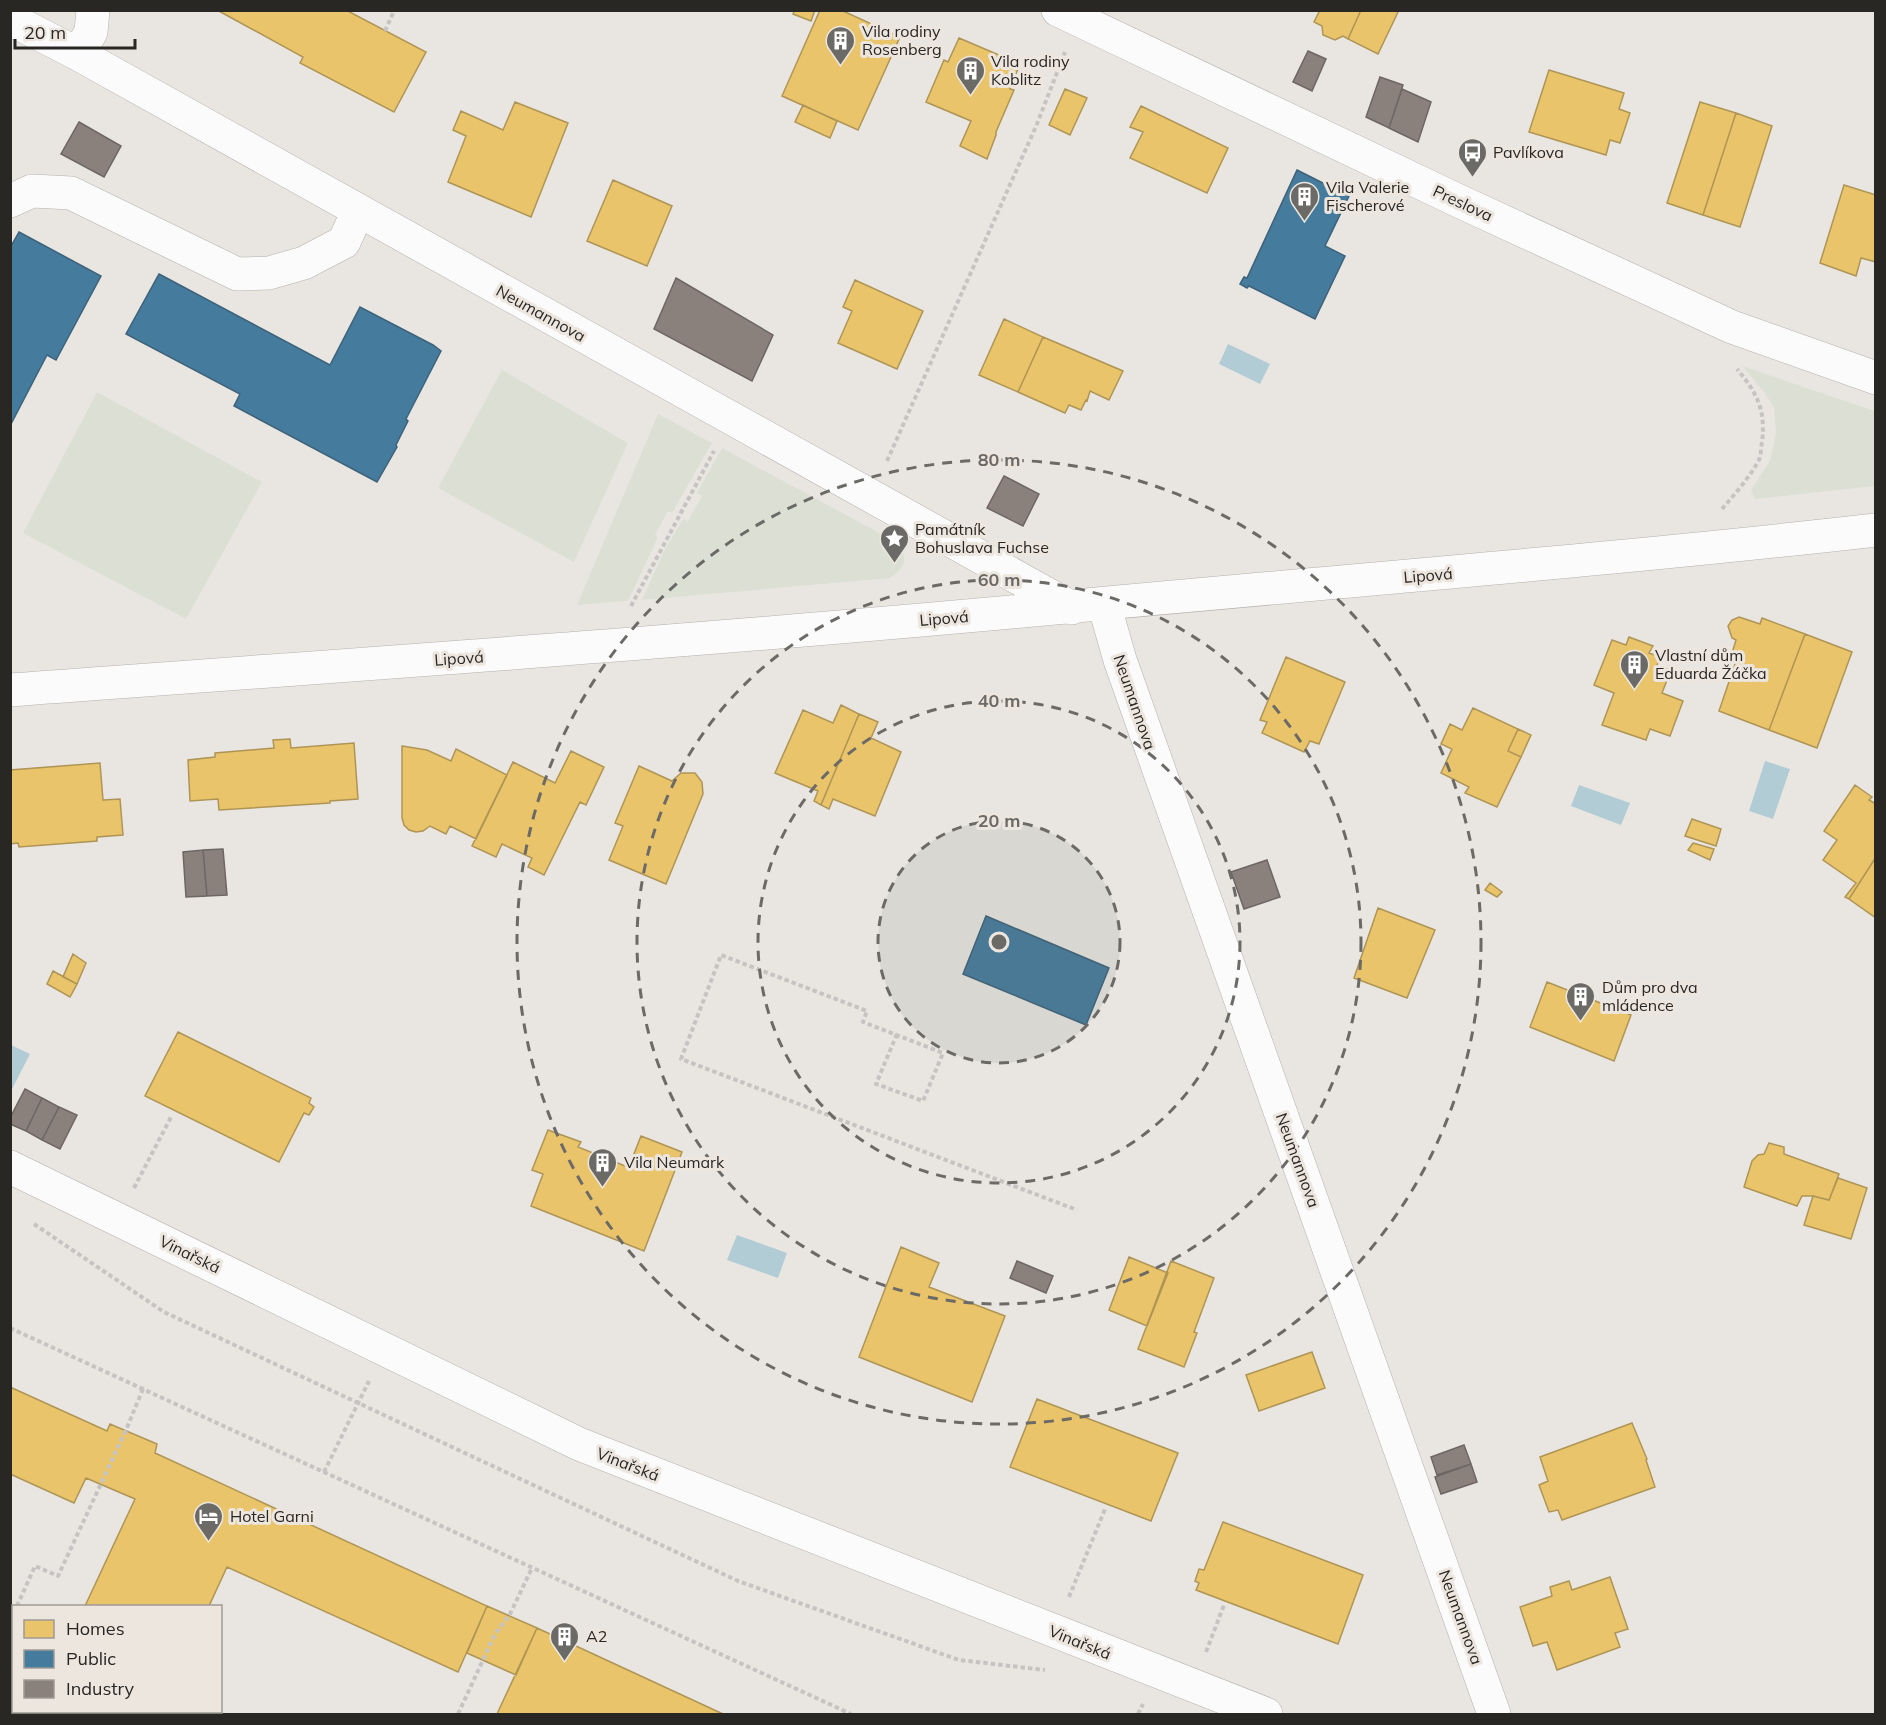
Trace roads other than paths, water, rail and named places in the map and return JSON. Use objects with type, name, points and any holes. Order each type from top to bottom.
[{"type":"street","points":[[78,54],[91,32],[93,10]]},
{"type":"street","name":"Preslova","points":[[1058,10],[1472,207],[1732,327],[1875,378]]},
{"type":"street","name":"Neumannova","points":[[10,19],[78,54],[1072,608]]},
{"type":"street","points":[[10,201],[32,191],[71,193],[237,274],[269,273],[304,263],[344,242],[358,211]]},
{"type":"street","name":"Lipová","points":[[10,690],[613,646],[1072,608],[1681,552],[1875,530]]},
{"type":"street","name":"Neumannova","points":[[1104,604],[1120,660],[1494,1714]]},
{"type":"street","name":"Vinařská","points":[[10,1167],[579,1444],[1266,1714]]},
{"type":"water","points":[[1228,344],[1270,364],[1260,384],[1219,364]]},
{"type":"water","points":[[1765,761],[1790,769],[1773,819],[1749,811]]},
{"type":"water","points":[[1579,785],[1630,803],[1621,825],[1571,806]]},
{"type":"water","points":[[11,1045],[30,1054],[11,1091]]},
{"type":"water","points":[[737,1235],[787,1253],[778,1278],[727,1260]]},
{"type":"place","name":"Vila rodiny Rosenberg","points":[[841,66]]},
{"type":"place","name":"Vila rodiny Koblitz","points":[[970,96]]},
{"type":"place","name":"Pavlíkova","points":[[1472,178]]},
{"type":"place","name":"Vila Valerie Fischerové","points":[[1305,222]]},
{"type":"place","name":"Památník Bohuslava Fuchse","points":[[894,564]]},
{"type":"place","name":"Vlastní dům Eduarda Žáčka","points":[[1634,690]]},
{"type":"place","name":"Dům pro dva mládence","points":[[1581,1022]]},
{"type":"place","name":"Vila Neumark","points":[[603,1188]]},
{"type":"place","name":"Hotel Garni","points":[[209,1542]]},
{"type":"place","name":"A2","points":[[565,1662]]}]
